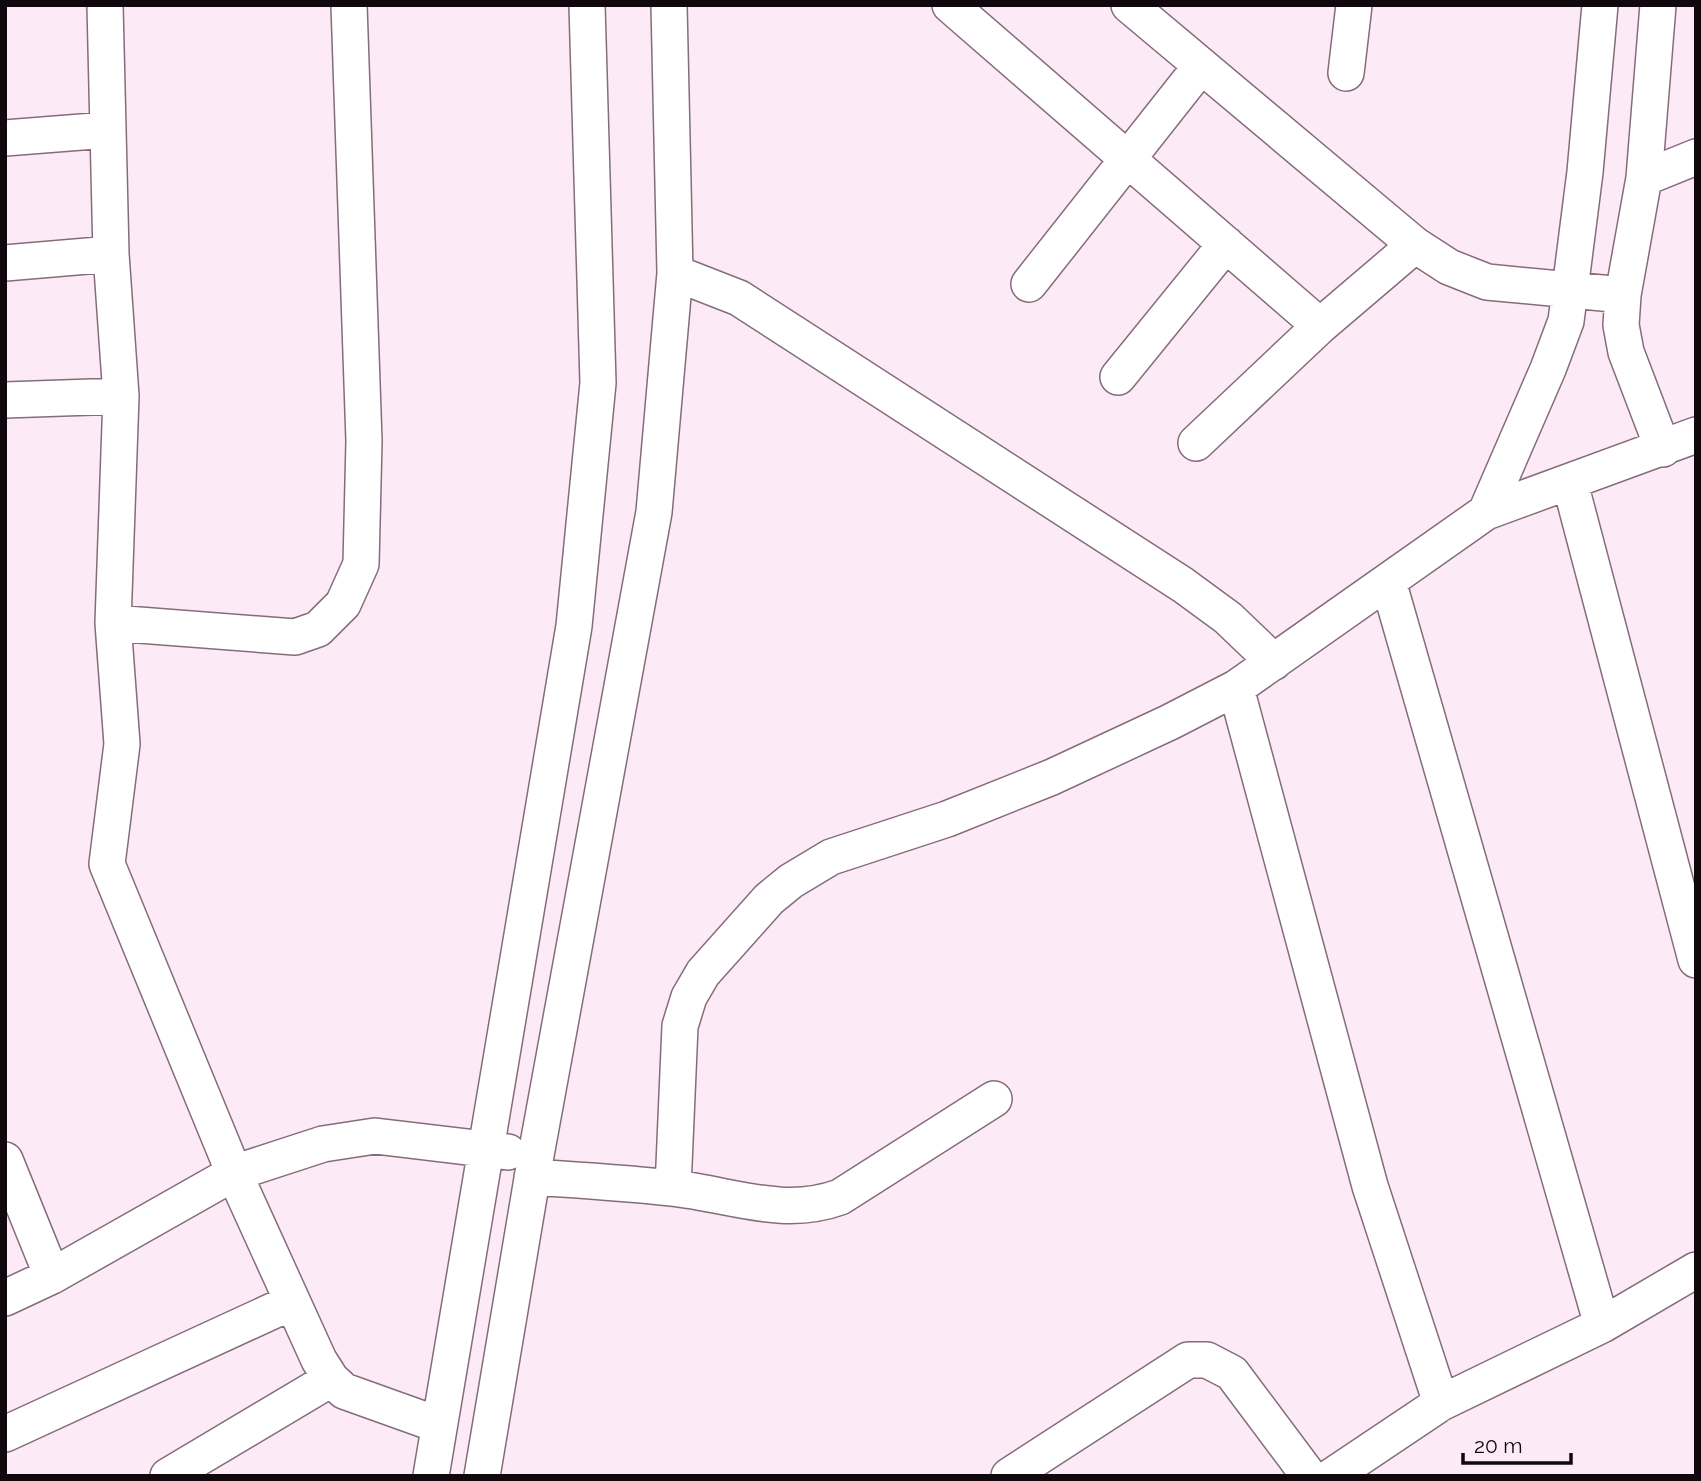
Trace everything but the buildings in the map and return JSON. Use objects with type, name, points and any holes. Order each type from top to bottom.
[{"type":"street","points":[[105,5],[111,254],[121,396],[113,623],[122,744],[107,864],[234,1173],[292,1302],[331,1379],[344,1391],[439,1425]]},
{"type":"street","points":[[113,623],[295,637],[318,629],[343,604],[361,564],[364,441],[349,5]]},
{"type":"street","points":[[431,1476],[574,626],[598,383],[587,5]]},
{"type":"street","points":[[482,1476],[534,1166],[654,512],[675,273],[669,5]]},
{"type":"street","points":[[1129,5],[1415,245],[1449,267],[1487,282],[1623,295]]},
{"type":"street","points":[[1346,73],[1354,5]]},
{"type":"street","points":[[1486,512],[1566,321],[1572,292],[1600,5]]},
{"type":"street","points":[[1658,5],[1644,178],[1623,295],[1621,325],[1626,352],[1663,449]]},
{"type":"street","points":[[956,8],[1320,326]]},
{"type":"street","points":[[1029,284],[1201,66]]},
{"type":"street","points":[[5,138],[107,130]]},
{"type":"street","points":[[1644,178],[1696,157]]},
{"type":"street","points":[[1118,377],[1226,244]]},
{"type":"street","points":[[1196,443],[1320,326],[1415,245]]},
{"type":"street","points":[[5,263],[111,254]]},
{"type":"street","points":[[675,273],[739,298],[1183,585],[1228,618],[1274,662]]},
{"type":"street","points":[[5,400],[121,396]]},
{"type":"street","points":[[674,1188],[680,1026],[690,997],[703,973],[769,899],[791,881],[831,857],[947,819],[1052,777],[1236,688],[1486,512],[1696,435]]},
{"type":"street","points":[[1570,483],[1696,960]]},
{"type":"street","points":[[1388,581],[1602,1325]]},
{"type":"street","points":[[1236,688],[1370,1186],[1441,1403]]},
{"type":"street","points":[[5,1298],[52,1276],[234,1173],[323,1143],[375,1136],[485,1149],[534,1166],[791,1208],[818,1205],[840,1196],[994,1098]]},
{"type":"street","points":[[5,1160],[52,1276]]},
{"type":"street","points":[[1332,1476],[1441,1403],[1602,1325],[1696,1270]]},
{"type":"street","points":[[5,1434],[292,1302]]},
{"type":"street","points":[[1009,1476],[1188,1360],[1208,1360],[1232,1373],[1309,1476]]},
{"type":"street","points":[[169,1476],[331,1379]]}]
